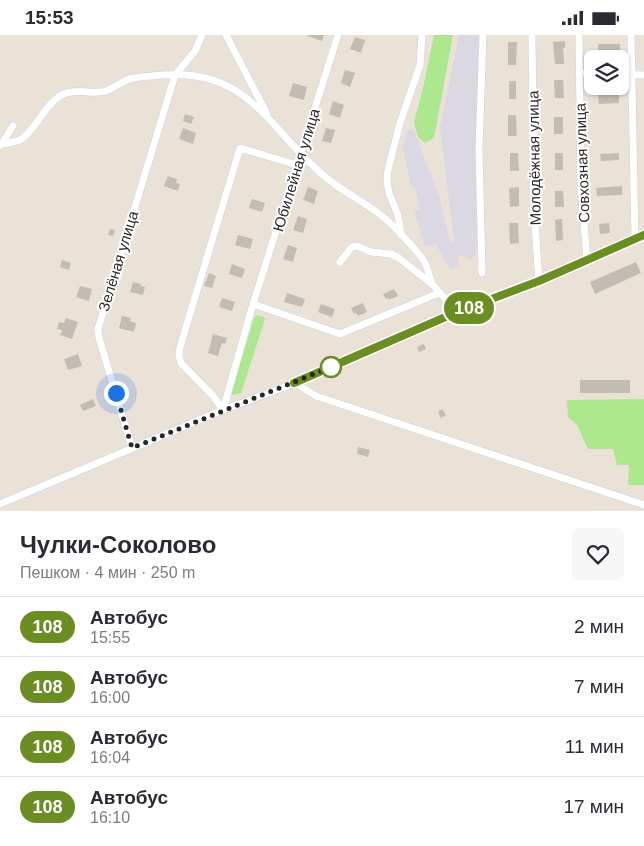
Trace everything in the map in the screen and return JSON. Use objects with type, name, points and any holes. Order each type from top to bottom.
[{"type":"street","points":[[175,75],[195,51],[202,35]]},
{"type":"street","points":[[226,35],[270,119]]},
{"type":"street","name":"Юбилейная улица","points":[[223,410],[338,35]]},
{"type":"street","points":[[400,235],[398,215],[389,193],[388,169],[400,123],[420,65],[422,35]]},
{"type":"street","points":[[482,273],[479,149],[483,35]]},
{"type":"street","name":"Молодёжная улица","points":[[532,35],[534,211],[539,281]]},
{"type":"street","name":"Совхозная улица","points":[[579,35],[581,185],[587,260]]},
{"type":"street","points":[[631,35],[635,239]]},
{"type":"street","points":[[579,73],[584,73]]},
{"type":"street","points":[[1,146],[23,138],[54,101],[63,94],[73,91],[105,91],[130,79],[175,75],[208,78],[222,82],[242,94],[270,119],[323,175],[383,216],[425,263],[433,285]]},
{"type":"street","name":"Зелёная улица","points":[[132,448],[99,338],[98,329],[175,75]]},
{"type":"street","points":[[629,75],[644,75]]},
{"type":"street","points":[[1,146],[13,126]]},
{"type":"street","points":[[223,410],[214,397],[188,372],[181,363],[179,356],[201,273],[240,148],[297,165]]},
{"type":"street","points":[[0,504],[223,410],[294,383],[457,312],[539,281],[644,235]]},
{"type":"street","points":[[340,262],[352,247],[371,252],[391,254],[433,285],[457,312]]},
{"type":"street","points":[[254,304],[340,334],[439,293]]},
{"type":"street","points":[[294,383],[316,396],[644,505]]},
{"type":"shaded area","points":[[459,35],[479,35],[475,163],[478,242],[475,255],[470,260],[461,255],[457,258],[460,266],[450,270],[436,244],[425,247],[414,211],[420,210],[415,187],[411,186],[402,144],[405,142],[406,131],[413,129],[439,195],[450,243],[454,241],[440,127]]},
{"type":"green space","points":[[434,35],[453,35],[434,138],[425,143],[418,137],[414,122]]},
{"type":"green space","points":[[257,315],[265,319],[241,393],[233,395],[231,394],[254,318]]},
{"type":"green space","points":[[644,399],[644,485],[628,485],[629,465],[617,465],[613,449],[588,449],[577,425],[568,417],[567,400]]},
{"type":"building","points":[[308,35],[324,35],[322,41]]},
{"type":"building","points":[[355,37],[365,40],[361,53],[350,49]]},
{"type":"building","points":[[565,41],[565,48],[563,48],[564,64],[555,64],[553,42]]},
{"type":"building","points":[[508,42],[517,42],[516,65],[508,65]]},
{"type":"building","points":[[598,44],[620,44],[620,50],[598,50]]},
{"type":"building","points":[[345,70],[355,73],[350,87],[341,83]]},
{"type":"building","points":[[554,80],[563,80],[564,98],[555,98]]},
{"type":"building","points":[[509,81],[516,81],[516,99],[509,99]]},
{"type":"building","points":[[293,83],[307,87],[304,100],[289,96]]},
{"type":"building","points":[[598,95],[619,95],[619,103],[599,104]]},
{"type":"building","points":[[333,101],[344,105],[340,118],[329,114]]},
{"type":"building","points":[[185,114],[194,117],[191,124],[183,121]]},
{"type":"building","points":[[508,115],[516,115],[517,136],[508,136]]},
{"type":"building","points":[[554,117],[563,117],[563,134],[554,134]]},
{"type":"building","points":[[183,128],[196,133],[193,144],[179,139]]},
{"type":"building","points":[[326,128],[335,130],[331,143],[322,141]]},
{"type":"building","points":[[510,153],[518,153],[519,171],[510,171]]},
{"type":"building","points":[[555,153],[563,153],[563,170],[555,170]]},
{"type":"building","points":[[619,153],[619,160],[601,161],[600,154]]},
{"type":"building","points":[[168,176],[177,179],[176,183],[180,184],[178,191],[164,186]]},
{"type":"building","points":[[622,186],[622,195],[597,196],[596,188]]},
{"type":"building","points":[[308,187],[318,191],[314,204],[303,200]]},
{"type":"building","points":[[519,187],[519,206],[510,207],[509,188]]},
{"type":"building","points":[[555,191],[563,191],[564,207],[555,207]]},
{"type":"building","points":[[252,199],[265,203],[262,212],[249,208]]},
{"type":"building","points":[[298,216],[307,219],[303,233],[293,230]]},
{"type":"building","points":[[562,219],[563,240],[556,241],[555,220]]},
{"type":"building","points":[[509,223],[518,223],[519,243],[510,244]]},
{"type":"building","points":[[609,223],[610,233],[600,234],[599,224]]},
{"type":"building","points":[[110,229],[115,230],[113,236],[108,235]]},
{"type":"building","points":[[238,235],[253,239],[250,249],[235,245]]},
{"type":"building","points":[[288,245],[297,248],[293,262],[283,259]]},
{"type":"building","points":[[62,260],[71,263],[69,270],[60,267]]},
{"type":"building","points":[[636,262],[641,273],[595,294],[590,282]]},
{"type":"building","points":[[232,264],[245,269],[242,278],[229,274]]},
{"type":"building","points":[[209,273],[216,276],[212,288],[204,286]]},
{"type":"building","points":[[133,282],[145,287],[143,295],[130,292]]},
{"type":"building","points":[[80,286],[92,289],[89,301],[76,297]]},
{"type":"building","points":[[394,289],[398,296],[389,300],[388,298],[386,299],[383,294]]},
{"type":"building","points":[[287,293],[305,299],[302,307],[284,302]]},
{"type":"building","points":[[222,298],[235,302],[232,311],[219,307]]},
{"type":"building","points":[[363,303],[367,312],[358,316],[356,313],[354,314],[351,308]]},
{"type":"building","points":[[321,304],[335,309],[332,317],[318,312]]},
{"type":"building","points":[[122,316],[131,318],[130,321],[136,323],[134,332],[119,328]]},
{"type":"building","points":[[66,318],[78,322],[72,339],[60,335],[62,330],[57,329],[59,322],[64,323]]},
{"type":"building","points":[[213,334],[227,338],[225,344],[222,343],[218,356],[208,353]]},
{"type":"building","points":[[424,344],[426,349],[419,352],[417,347]]},
{"type":"building","points":[[78,354],[82,366],[68,370],[64,359]]},
{"type":"building","points":[[580,380],[630,380],[630,393],[580,393]]},
{"type":"building","points":[[93,399],[96,406],[83,411],[80,405]]},
{"type":"building","points":[[442,409],[446,415],[441,418],[438,412]]},
{"type":"building","points":[[358,447],[370,450],[368,457],[357,454]]},
{"type":"bus line","name":"108","points":[[294,383],[457,312],[539,281],[644,235]]},
{"type":"route","points":[[116,393],[132,448],[331,367]]}]
